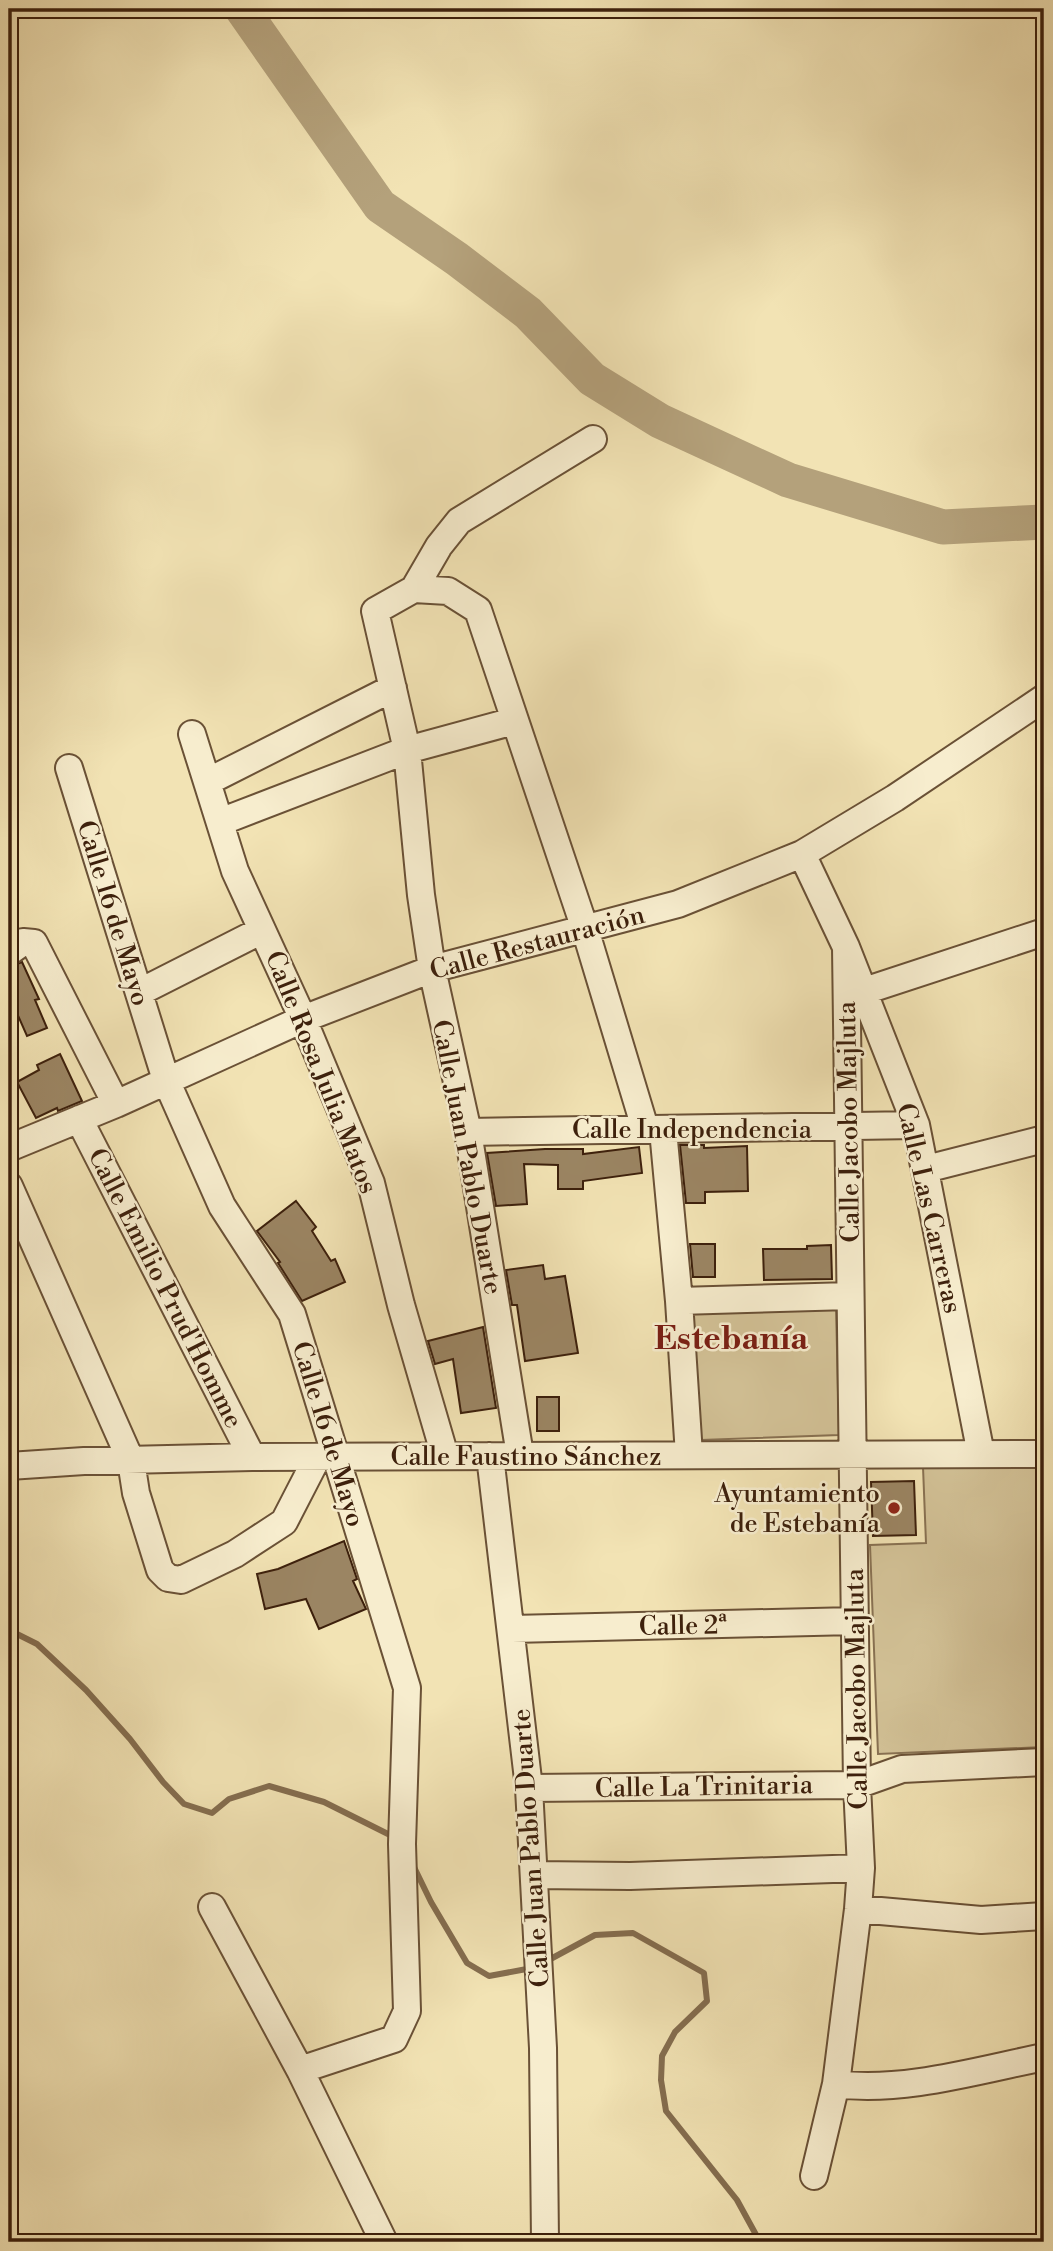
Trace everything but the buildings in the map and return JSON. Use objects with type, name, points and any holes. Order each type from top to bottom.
[{"type":"street","points":[[593,439],[459,521],[439,546],[414,589],[447,591],[478,610],[654,1129],[679,1301],[690,1455]]},
{"type":"street","name":"Calle Juan Pablo Duarte","points":[[414,589],[375,611],[407,750],[421,895],[432,969],[468,1132],[520,1455]]},
{"type":"street","points":[[207,782],[393,688]]},
{"type":"street","name":"Calle Restauración","points":[[9,1148],[116,1104],[303,1019],[432,969],[678,904],[802,854],[1043,703]]},
{"type":"street","points":[[220,822],[407,750],[514,721]]},
{"type":"street","name":"Calle Rosa Julia Matos","points":[[192,734],[235,871],[303,1019],[371,1182],[401,1305],[446,1457]]},
{"type":"street","name":"Calle 16 de Mayo","points":[[69,768],[166,1080],[222,1206],[292,1314],[326,1458],[407,1688],[402,1844],[407,2011],[394,2039],[300,2070]]},
{"type":"street","name":"Calle Jacobo Majluta","points":[[802,854],[846,947],[856,994],[848,1128],[854,1621],[861,1868],[836,2084],[814,2176]]},
{"type":"street","points":[[140,992],[262,930]]},
{"type":"street","points":[[856,994],[1044,932]]},
{"type":"street","points":[[9,951],[23,942],[34,943],[116,1104]]},
{"type":"street","name":"Calle Las Carreras","points":[[856,994],[916,1125],[981,1454]]},
{"type":"street","name":"Calle Emilio Prud'Homme","points":[[79,1119],[252,1457]]},
{"type":"street","name":"Calle Independencia","points":[[468,1132],[916,1125]]},
{"type":"street","points":[[926,1169],[1044,1139]]},
{"type":"street","points":[[9,1186],[131,1461],[136,1493],[160,1570],[168,1578],[181,1580],[235,1554],[284,1522],[326,1458]]},
{"type":"street","points":[[679,1301],[850,1296]]},
{"type":"street","name":"Calle Faustino Sánchez","points":[[9,1466],[252,1457],[1044,1454]]},
{"type":"street","name":"Calle Juan Pablo Duarte","points":[[490,1456],[529,1788],[543,2048],[545,2242]]},
{"type":"street","name":"Calle 2ª","points":[[512,1629],[854,1621]]},
{"type":"street","name":"Calle La Trinitaria","points":[[529,1788],[857,1785],[902,1769],[1044,1762]]},
{"type":"street","points":[[534,1875],[630,1876],[861,1868]]},
{"type":"street","points":[[212,1907],[300,2070],[384,2242]]},
{"type":"street","points":[[858,1909],[981,1920],[1044,1916]]},
{"type":"street","points":[[836,2084],[861,2088],[940,2078],[1044,2057]]},
{"type":"shaded area","points":[[836,1307],[839,1435],[701,1440],[690,1310]]},
{"type":"shaded area","points":[[1044,1462],[1044,1747],[878,1754],[870,1545],[926,1543],[923,1467]]},
{"type":"waterway","points":[[242,9],[380,206],[457,259],[528,313],[592,379],[660,421],[788,480],[943,527],[1044,522]]},
{"type":"waterway","points":[[9,1630],[37,1644],[86,1690],[184,1804],[212,1813],[229,1799],[269,1786],[324,1802],[396,1838]]},
{"type":"waterway","points":[[413,1865],[467,1963],[489,1976],[532,1968]]},
{"type":"waterway","points":[[545,1962],[595,1935],[633,1933],[704,1973],[707,2001],[675,2032],[662,2056],[661,2080],[666,2111],[737,2200],[760,2242]]},
{"type":"place","name":"Ayuntamiento de Estebanía","points":[[894,1508]]},
{"type":"district","name":"Estebanía","points":[[731,1337]]}]
